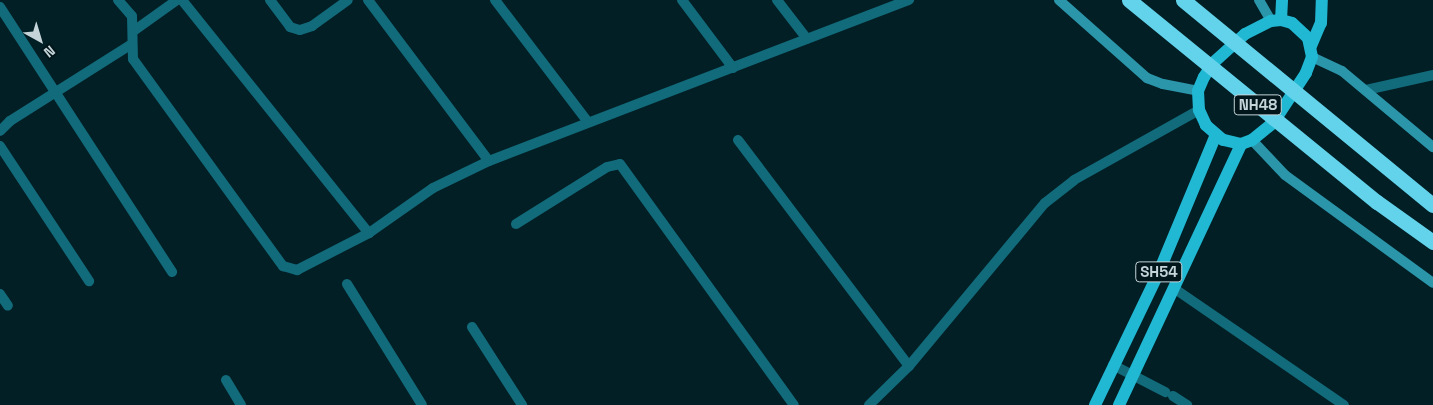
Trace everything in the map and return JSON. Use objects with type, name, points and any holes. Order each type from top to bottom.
[{"type":"highway","name":"NH48","points":[[1183,0],[1396,178],[1433,205]]},
{"type":"highway","name":"NH48","points":[[1134,4],[1377,202],[1433,242]]},
{"type":"main road","points":[[1282,0],[1276,21],[1230,46],[1213,63],[1198,91],[1199,110],[1216,135],[1246,142],[1273,123],[1289,102],[1312,52],[1321,24],[1322,0]]},
{"type":"main road","points":[[1276,21],[1300,29],[1312,52]]},
{"type":"main road","name":"SH54","points":[[1095,405],[1113,364],[1158,274],[1216,135]]},
{"type":"main road","name":"SH54","points":[[1119,405],[1246,142]]},
{"type":"street","points":[[118,0],[132,16],[135,30],[130,45],[133,59],[283,266],[297,270],[369,233],[433,188],[489,161],[909,0]]},
{"type":"street","points":[[135,30],[177,0]]},
{"type":"street","points":[[182,0],[369,233]]},
{"type":"street","points":[[270,0],[290,27],[300,30],[312,26],[348,0]]},
{"type":"street","points":[[368,0],[489,161]]},
{"type":"street","points":[[495,0],[588,122]]},
{"type":"street","points":[[682,0],[733,68]]},
{"type":"street","points":[[777,0],[807,39]]},
{"type":"street","points":[[1060,0],[1147,78],[1163,84],[1198,91]]},
{"type":"street","points":[[1259,0],[1276,21]]},
{"type":"street","points":[[0,7],[172,272]]},
{"type":"street","points":[[0,131],[130,45]]},
{"type":"street","points":[[1312,52],[1342,71],[1433,147]]},
{"type":"street","points":[[1366,90],[1433,75]]},
{"type":"street","points":[[869,405],[909,366],[1045,203],[1060,190],[1199,110]]},
{"type":"street","points":[[738,140],[909,366]]},
{"type":"street","points":[[1246,142],[1285,175],[1433,283]]},
{"type":"street","points":[[0,146],[89,281]]},
{"type":"street","points":[[516,224],[606,167],[620,164],[794,405]]},
{"type":"street","points":[[346,284],[422,405]]},
{"type":"street","points":[[1175,289],[1344,405]]},
{"type":"street","points":[[0,294],[8,306]]},
{"type":"street","points":[[472,327],[522,405]]},
{"type":"street","points":[[1113,364],[1187,405]]},
{"type":"street","points":[[226,380],[241,405]]}]
